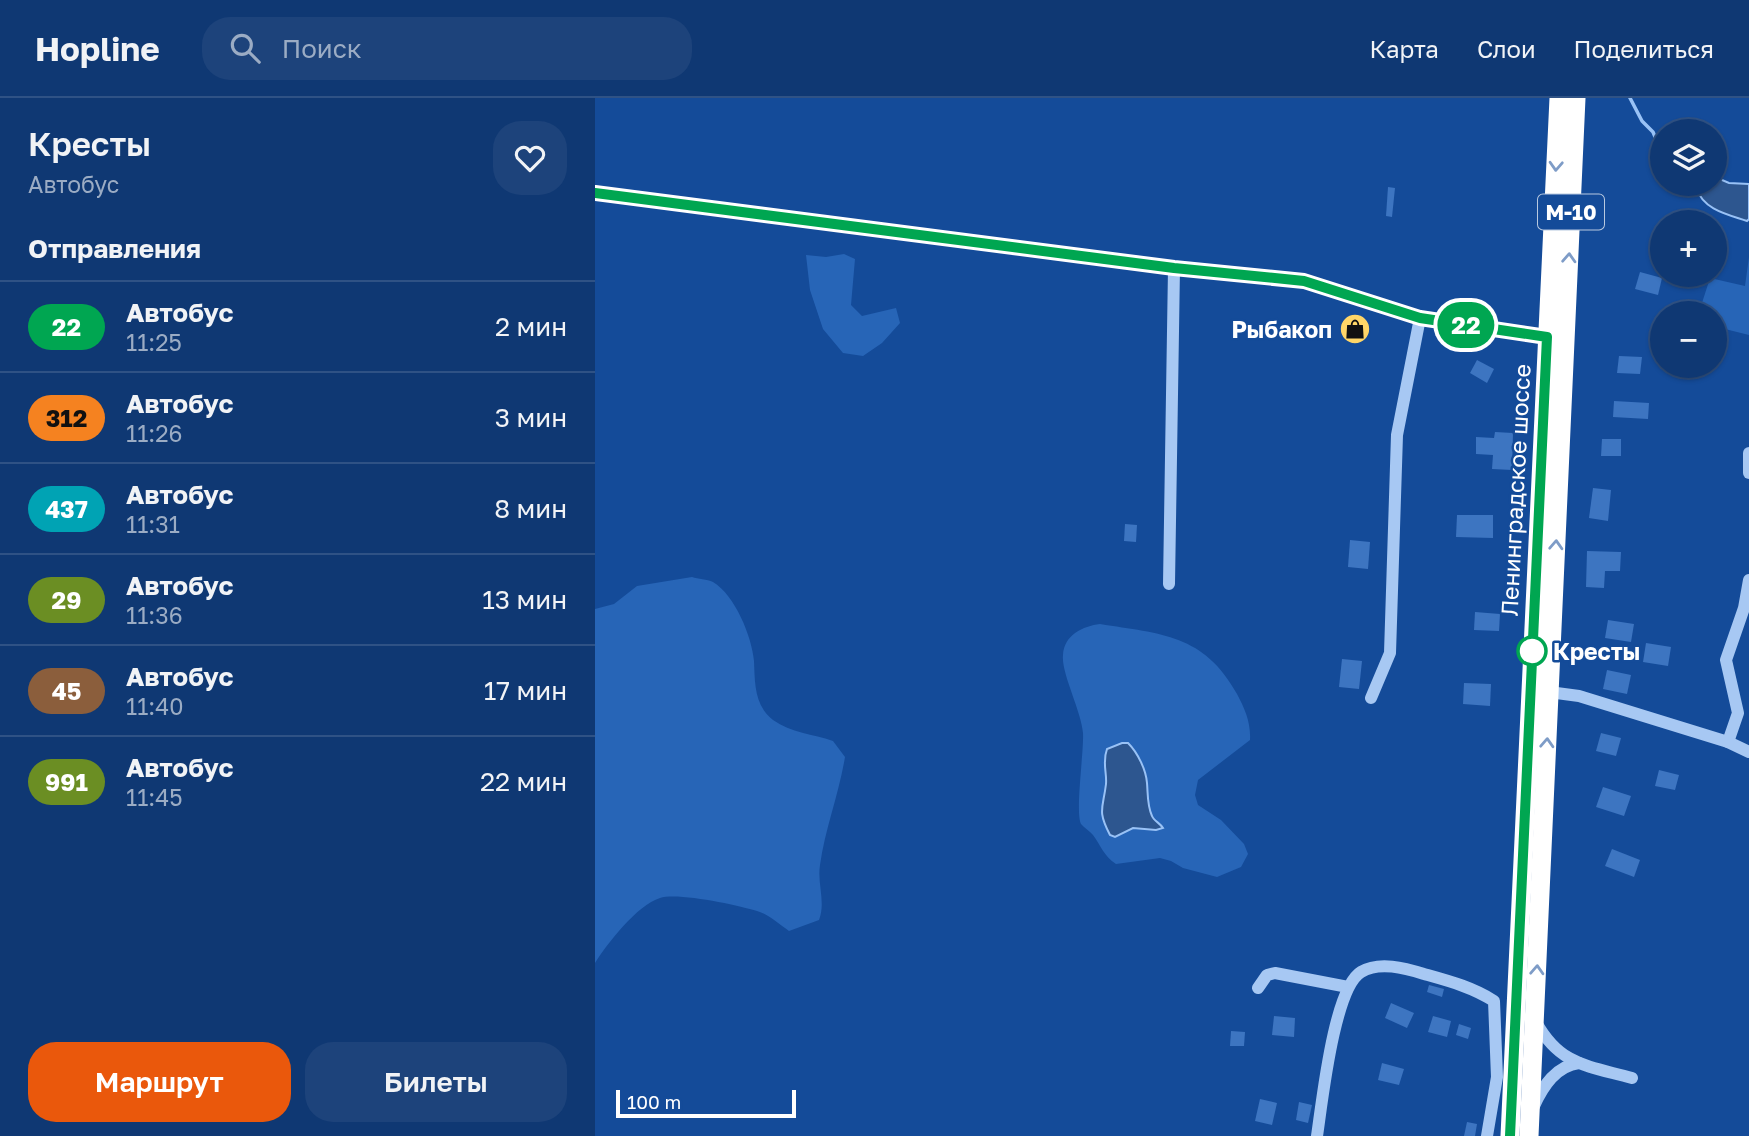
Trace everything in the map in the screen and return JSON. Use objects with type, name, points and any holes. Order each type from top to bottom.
[{"type":"highway","name":"Ленинградское шоссе","points":[[1510,1136],[1505,1078],[1559,98]]},
{"type":"highway","name":"Ленинградское шоссе","points":[[1529,1126],[1576,98]]},
{"type":"street","points":[[595,194],[1174,268],[1304,281],[1420,318],[1547,337]]},
{"type":"street","points":[[1169,584],[1174,268]]},
{"type":"street","points":[[1371,698],[1390,653],[1397,435],[1420,318]]},
{"type":"street","points":[[1749,453],[1749,473]]},
{"type":"street","points":[[1728,742],[1738,713],[1726,660],[1744,608],[1749,580]]},
{"type":"street","points":[[1549,692],[1579,696],[1728,742],[1749,752]]},
{"type":"street","points":[[1317,1136],[1336,1020],[1347,987],[1358,973],[1368,968],[1383,966],[1468,986],[1494,1001],[1505,1078],[1487,1136]]},
{"type":"street","points":[[1258,988],[1267,975],[1275,974],[1347,987]]},
{"type":"street","points":[[1534,1019],[1556,1050],[1569,1059],[1632,1078]]},
{"type":"street","points":[[1529,1126],[1549,1080],[1565,1067],[1580,1063]]},
{"type":"shaded area","points":[[1727,182],[1749,184],[1747,221],[1727,214],[1727,210],[1716,210],[1700,196],[1727,196]]},
{"type":"shaded area","points":[[844,254],[855,259],[851,305],[862,316],[896,308],[900,323],[882,343],[863,356],[843,353],[823,329],[810,290],[806,255],[826,257]]},
{"type":"shaded area","points":[[1749,257],[1749,335],[1727,330],[1727,301],[1703,301],[1707,287],[1727,287],[1727,282],[1745,286]]},
{"type":"shaded area","points":[[692,577],[713,582],[735,606],[750,640],[757,693],[767,714],[787,728],[833,741],[845,757],[820,865],[821,913],[819,920],[789,931],[765,914],[748,908],[693,898],[660,898],[632,917],[595,963],[595,609],[614,604],[637,586]]},
{"type":"shaded area","points":[[1100,624],[1161,635],[1195,648],[1224,674],[1237,694],[1247,716],[1250,740],[1198,780],[1195,795],[1198,805],[1221,820],[1244,844],[1248,854],[1241,867],[1217,877],[1183,868],[1160,858],[1116,864],[1081,824],[1079,807],[1083,733],[1065,672],[1063,655],[1067,642],[1075,633]]},
{"type":"shaded area","points":[[1128,743],[1141,762],[1150,812],[1163,828],[1133,828],[1115,837],[1110,835],[1106,827],[1102,810],[1106,784],[1106,754],[1107,749]]},
{"type":"building","points":[[1388,187],[1395,188],[1392,217],[1386,216]]},
{"type":"building","points":[[1640,272],[1650,275],[1650,287],[1660,287],[1658,295],[1635,289]]},
{"type":"building","name":"Рыбакоп","points":[[1350,320],[1364,325],[1360,338],[1345,333]]},
{"type":"building","points":[[1619,356],[1642,357],[1640,374],[1617,373]]},
{"type":"building","points":[[1477,360],[1494,369],[1487,383],[1470,373]]},
{"type":"building","points":[[1614,401],[1649,403],[1648,419],[1613,417]]},
{"type":"building","points":[[1495,432],[1513,433],[1512,470],[1492,469],[1493,455],[1476,454],[1476,437],[1494,438]]},
{"type":"building","points":[[1602,439],[1621,439],[1621,456],[1601,456]]},
{"type":"building","points":[[1593,488],[1611,490],[1608,521],[1589,518]]},
{"type":"building","points":[[1457,515],[1493,515],[1493,538],[1456,537]]},
{"type":"building","points":[[1125,524],[1137,525],[1136,542],[1124,541]]},
{"type":"building","points":[[1350,540],[1370,542],[1368,569],[1348,567]]},
{"type":"building","points":[[1587,551],[1621,552],[1620,571],[1605,571],[1604,588],[1586,587]]},
{"type":"building","points":[[1475,612],[1500,614],[1499,631],[1474,630]]},
{"type":"building","points":[[1608,620],[1634,624],[1631,642],[1605,638]]},
{"type":"building","points":[[1646,643],[1671,647],[1668,666],[1643,662]]},
{"type":"building","points":[[1342,659],[1362,661],[1359,689],[1339,687]]},
{"type":"building","points":[[1607,670],[1631,675],[1627,694],[1603,689]]},
{"type":"building","points":[[1464,683],[1491,684],[1490,706],[1463,704]]},
{"type":"building","points":[[1601,733],[1621,738],[1616,756],[1596,751]]},
{"type":"building","points":[[1659,770],[1679,775],[1675,790],[1655,786]]},
{"type":"building","points":[[1603,787],[1631,796],[1624,816],[1596,807]]},
{"type":"building","points":[[1612,849],[1640,860],[1634,877],[1605,866]]},
{"type":"building","points":[[1429,985],[1444,989],[1442,997],[1427,992]]},
{"type":"building","points":[[1391,1003],[1414,1013],[1407,1028],[1385,1018]]},
{"type":"building","points":[[1274,1016],[1295,1018],[1294,1037],[1272,1035]]},
{"type":"building","points":[[1433,1016],[1451,1021],[1447,1037],[1428,1032]]},
{"type":"building","points":[[1459,1024],[1471,1028],[1468,1039],[1456,1035]]},
{"type":"building","points":[[1231,1031],[1245,1032],[1244,1046],[1230,1046]]},
{"type":"building","points":[[1382,1063],[1404,1069],[1399,1085],[1378,1080]]},
{"type":"building","points":[[1260,1099],[1277,1103],[1272,1125],[1255,1121]]},
{"type":"building","points":[[1299,1102],[1312,1105],[1308,1123],[1296,1120]]},
{"type":"building","points":[[1467,1122],[1477,1124],[1475,1136],[1464,1136]]},
{"type":"waterway","points":[[1630,98],[1642,121],[1650,129]]},
{"type":"bus line","name":"22","points":[[595,193],[1174,268],[1304,281],[1420,318],[1547,337],[1510,1136]]},
{"type":"place","name":"Рыбакоп","points":[[1355,329]]},
{"type":"place","name":"Кресты","points":[[1532,651]]}]
